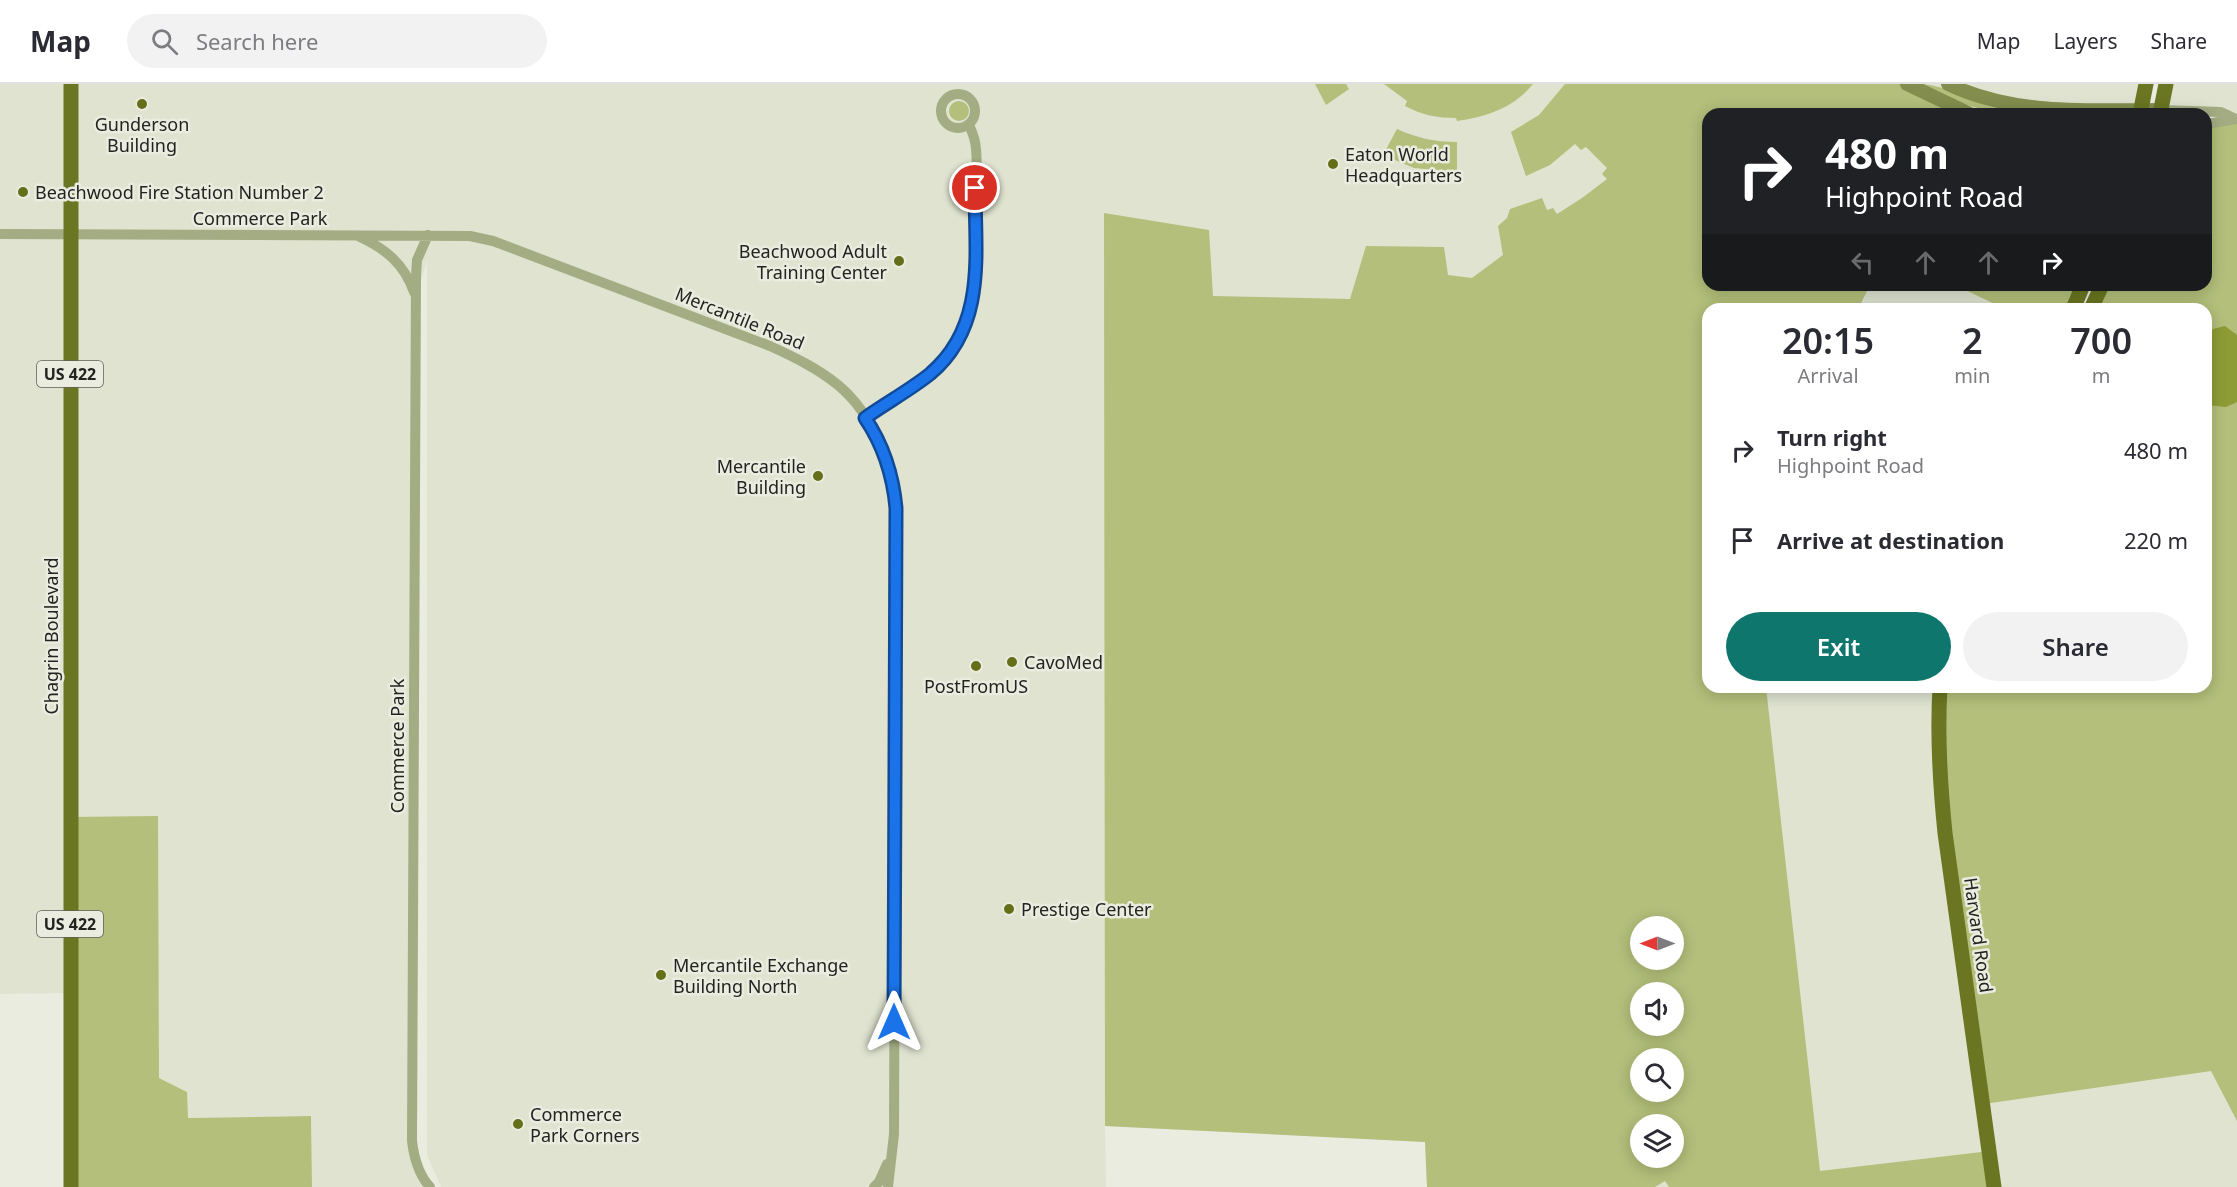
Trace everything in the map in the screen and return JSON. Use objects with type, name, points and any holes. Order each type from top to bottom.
[{"type":"main road","name":"Chagrin Boulevard","points":[[71,84],[71,1187]]},
{"type":"main road","points":[[2141,108],[2146,84]]},
{"type":"main road","points":[[2161,108],[2166,84]]},
{"type":"main road","name":"Harvard Road","points":[[1940,693],[1939,763],[1945,833],[1994,1187]]},
{"type":"street","points":[[1907,84],[1957,108]]},
{"type":"street","points":[[1948,84],[1982,98],[2016,106],[2038,108]]},
{"type":"street","points":[[2212,111],[2221,112],[2236,119]]},
{"type":"street","points":[[2212,123],[2236,119]]},
{"type":"street","points":[[865,418],[930,373],[962,335],[969,316],[974,295],[975,188],[975,142],[969,124]]},
{"type":"street","name":"Commerce Park","points":[[0,234],[355,235],[383,249],[394,258],[410,282],[416,301]]},
{"type":"street","name":"Mercantile Road","points":[[355,235],[470,236],[494,241],[770,346],[799,359],[840,387],[876,435],[891,474],[896,508],[893,1150],[888,1187]]},
{"type":"street","name":"Commerce Park","points":[[428,235],[417,260],[416,301],[412,1141],[419,1171],[430,1187]]},
{"type":"street","points":[[874,1187],[879,1182],[893,1150]]},
{"type":"shaded area","points":[[0,84],[2146,84],[2141,108],[1702,108],[1702,291],[2080,291],[2076,303],[1702,303],[1702,693],[2212,693],[2212,656],[2237,527],[2237,1187],[1427,1187],[1425,1142],[1105,1126],[1106,1187],[441,1187],[427,1155],[427,260],[416,301],[412,1141],[430,1187],[312,1187],[311,1116],[187,1118],[187,1092],[159,1078],[157,816],[70,993],[0,994]]},
{"type":"shaded area","points":[[1315,84],[1346,84],[1349,89],[1326,105]]},
{"type":"shaded area","points":[[1384,84],[1533,84],[1517,99],[1499,110],[1457,121],[1456,118],[1417,112],[1405,106],[1407,101]]},
{"type":"shaded area","points":[[1565,84],[1907,84],[1957,108],[1702,108],[1702,291],[1867,291],[1861,303],[1702,303],[1702,693],[1767,693],[1820,1171],[1990,1151],[1994,1187],[1669,1187],[1665,1181],[1655,1187],[1427,1187],[1425,1142],[1105,1126],[1104,213],[1209,230],[1213,296],[1350,299],[1366,246],[1444,247],[1448,275],[1472,278],[1503,255],[1498,226],[1507,218],[1510,209],[1542,198],[1547,210],[1553,208],[1557,214],[1607,179],[1602,174],[1607,168],[1586,147],[1581,150],[1575,144],[1550,165],[1526,176],[1511,132],[1539,115]]},
{"type":"shaded area","points":[[1918,84],[1944,89],[1996,108],[1978,108],[1953,101]]},
{"type":"shaded area","points":[[2166,84],[2237,84],[2237,119],[2212,116],[2212,108],[2161,108]]},
{"type":"shaded area","points":[[959,101],[966,104],[969,111],[966,118],[959,121],[952,118],[949,111],[952,104]]},
{"type":"shaded area","points":[[2237,119],[2237,1121],[2211,1071],[1984,1104],[1945,833],[1940,693],[2212,693],[2212,303],[2094,303],[2099,291],[2212,291],[2212,123]]},
{"type":"shaded area","points":[[1397,129],[1426,139],[1457,142],[1457,172],[1414,168],[1383,155]]},
{"type":"shaded area","points":[[1968,291],[2080,291],[2076,303],[1992,303]]},
{"type":"shaded area","points":[[2225,326],[2237,335],[2237,402],[2226,407],[2212,406],[2213,329]]},
{"type":"shaded area","points":[[158,816],[159,1078],[187,1092],[188,1118],[311,1116],[312,1187],[71,1187],[70,817]]},
{"type":"place","name":"Gunderson Building","points":[[142,104]]},
{"type":"place","name":"Eaton World Headquarters","points":[[1333,164]]},
{"type":"place","name":"Beachwood Fire Station Number 2","points":[[23,192]]},
{"type":"place","name":"Beachwood Adult Training Center","points":[[899,261]]},
{"type":"place","name":"Mercantile Building","points":[[818,476]]},
{"type":"place","name":"CavoMed","points":[[1012,662]]},
{"type":"place","name":"PostFromUS","points":[[976,666]]},
{"type":"place","name":"Prestige Center","points":[[1009,909]]},
{"type":"place","name":"Mercantile Exchange Building North","points":[[661,975]]},
{"type":"place","name":"Commerce Park Corners","points":[[518,1124]]},
{"type":"route","points":[[894,1022],[896,508],[886,457],[865,418],[930,373],[962,335],[974,295],[975,188]]}]
